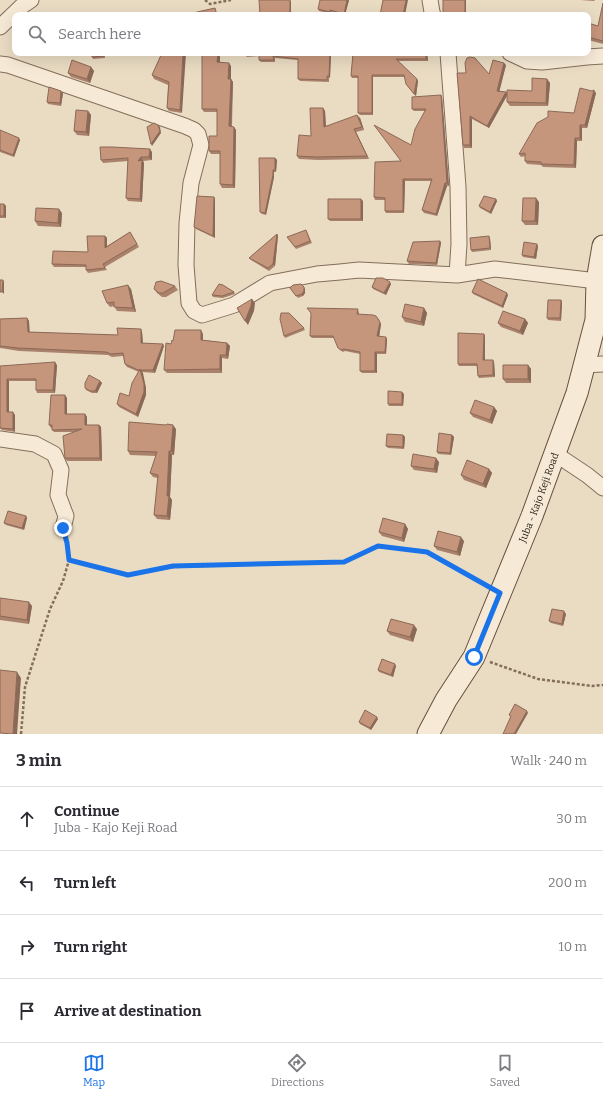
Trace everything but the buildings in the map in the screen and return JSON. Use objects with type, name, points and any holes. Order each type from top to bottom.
[{"type":"main road","name":"Juba - Kajo Keji Road","points":[[428,734],[446,700],[474,657],[532,516],[577,393],[593,364],[597,281],[603,246]]},
{"type":"street","points":[[16,12],[31,0]]},
{"type":"street","points":[[430,0],[432,12]]},
{"type":"street","points":[[0,27],[12,16]]},
{"type":"street","points":[[448,56],[458,187],[459,244],[457,275]]},
{"type":"street","points":[[516,56],[527,61],[542,62],[603,56]]},
{"type":"street","points":[[0,64],[16,67],[185,126],[194,130],[198,134],[202,145],[191,183],[186,265],[189,303],[194,311],[202,315],[234,305],[270,283],[317,274],[359,270],[457,275],[495,269],[597,281]]},
{"type":"street","points":[[0,440],[35,444],[54,454],[61,470],[58,495],[66,516],[63,528]]},
{"type":"street","points":[[554,454],[587,475],[603,488]]},
{"type":"path","points":[[205,0],[210,4],[232,0]]},
{"type":"path","points":[[21,734],[25,687],[50,609],[63,581],[69,560],[63,528]]},
{"type":"path","points":[[69,560],[128,575],[173,566],[344,562],[378,546],[427,552],[500,593]]},
{"type":"path","points":[[474,657],[510,668],[538,679],[592,686],[603,685]]},
{"type":"route","points":[[63,528],[69,560],[128,575],[173,566],[344,562],[378,546],[427,552],[500,593],[474,657]]}]
